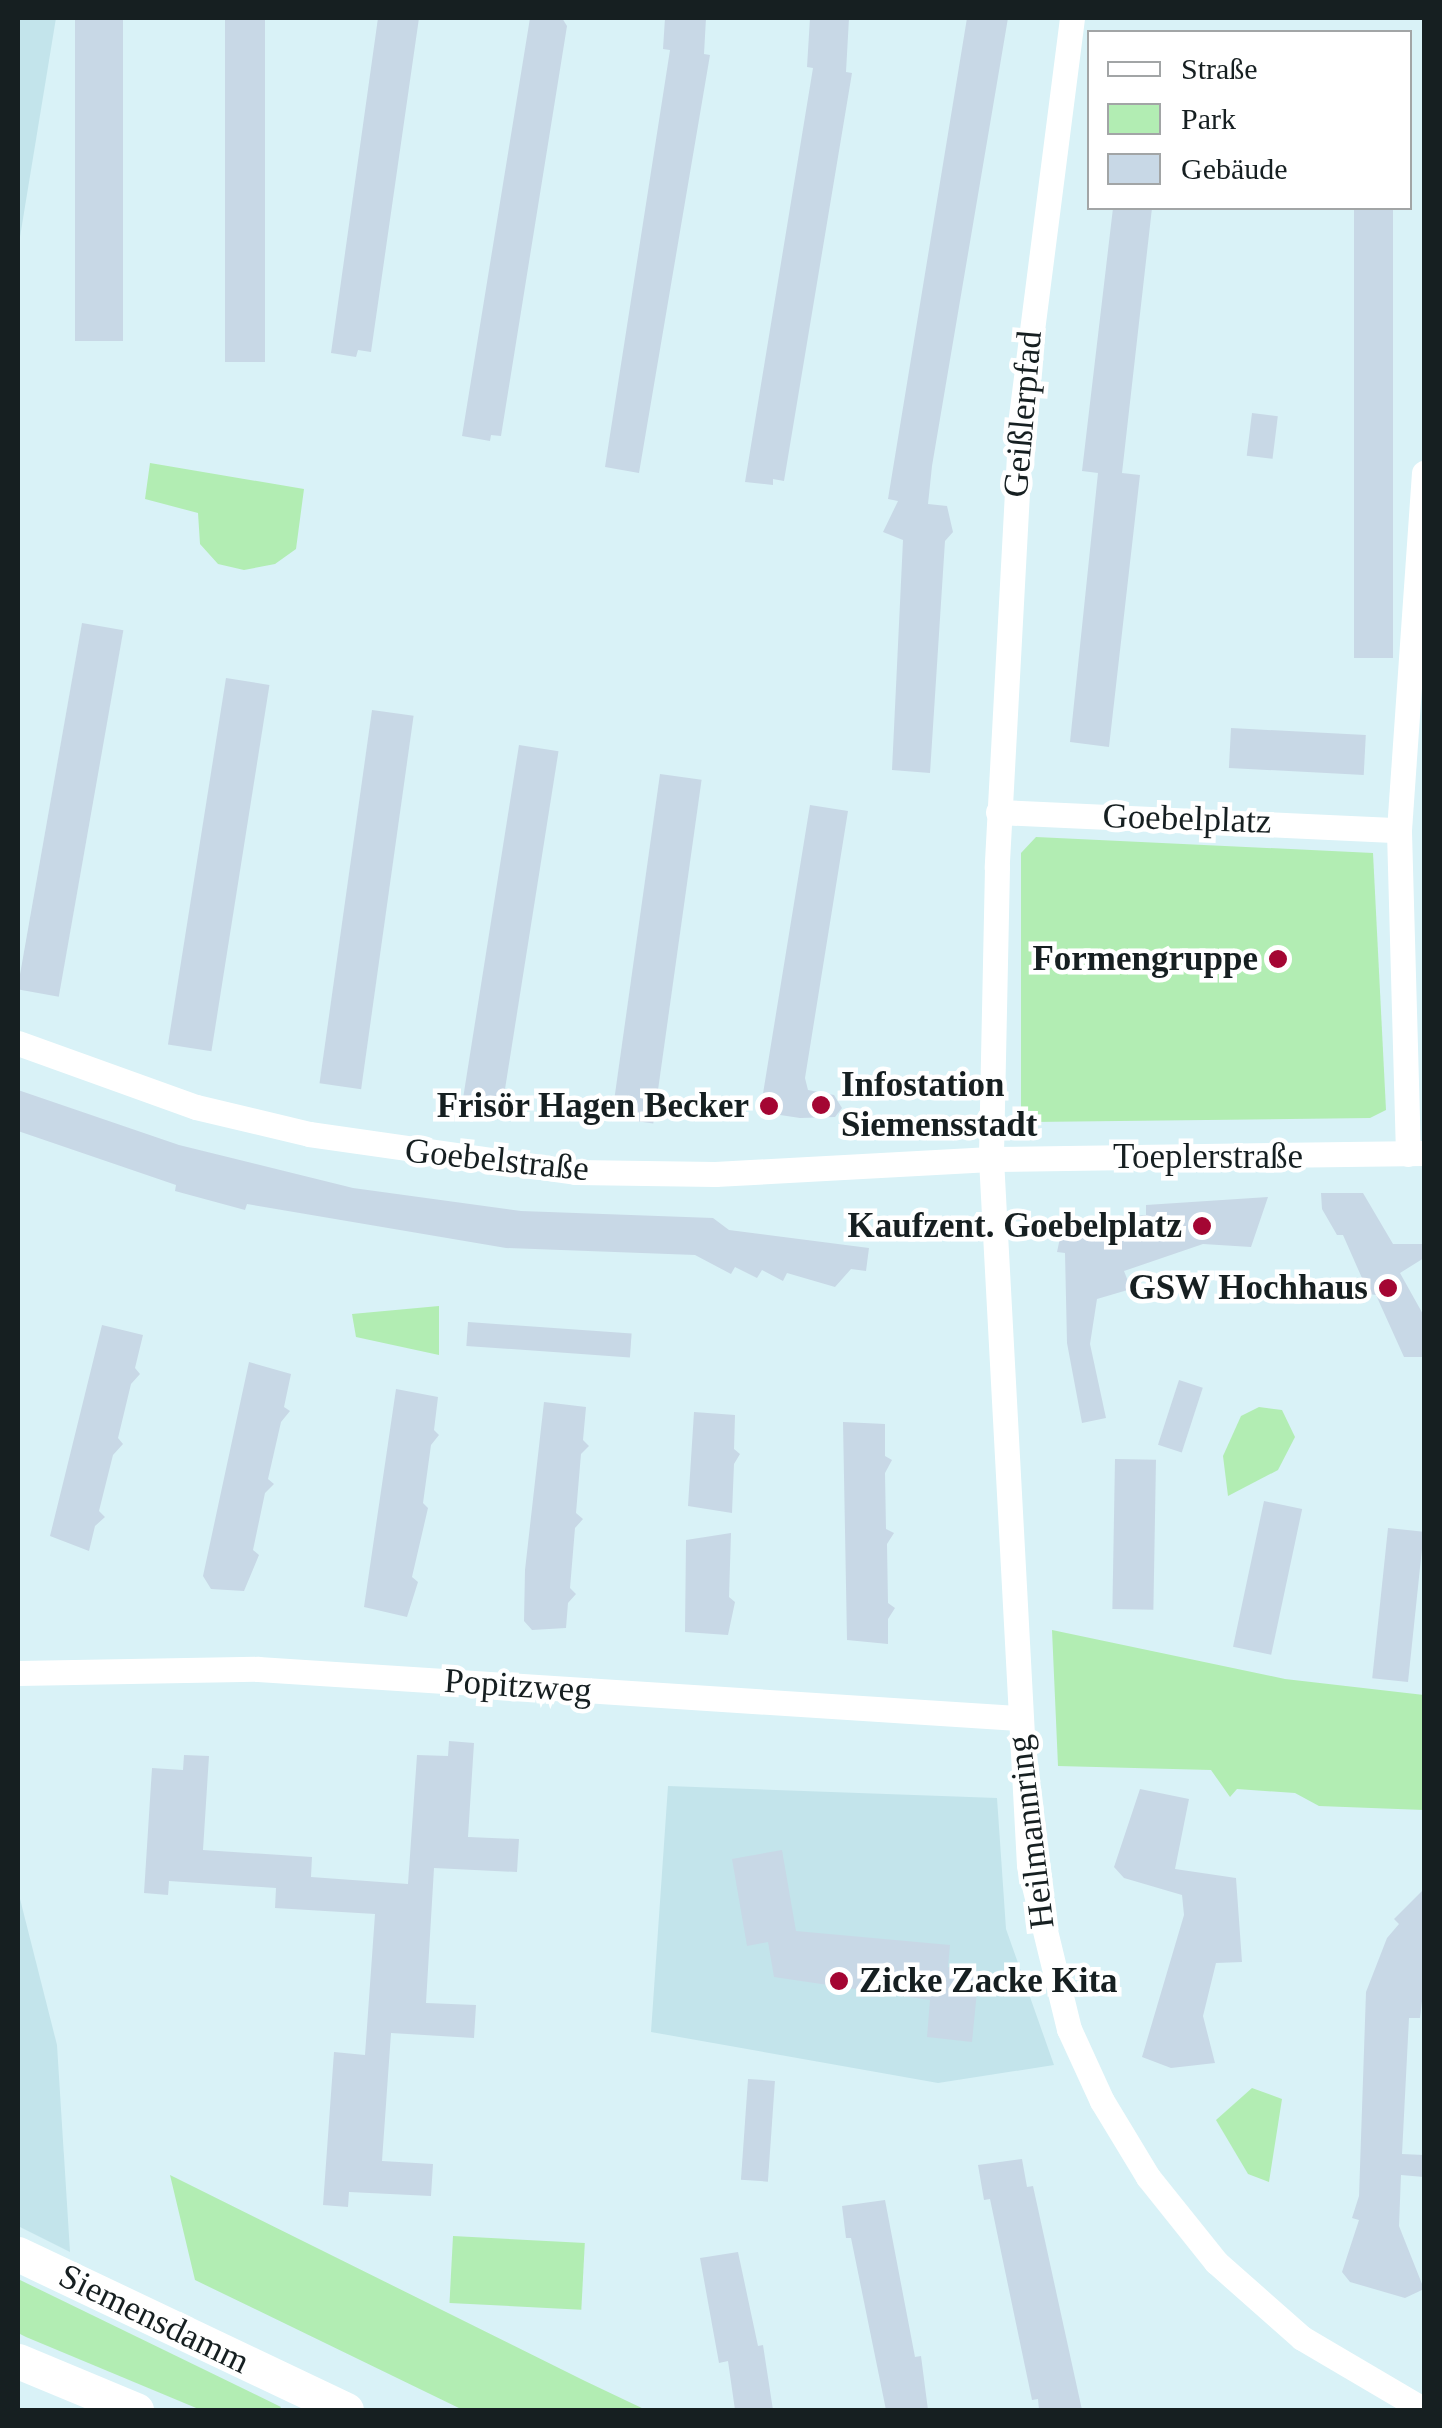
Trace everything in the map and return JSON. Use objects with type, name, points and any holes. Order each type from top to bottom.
[{"type":"main road","name":"Siemensdamm","points":[[18,2254],[346,2410]]},
{"type":"main road","points":[[18,2361],[136,2410]]},
{"type":"street","name":"Geißlerpfad","points":[[998,812],[1021,418],[1072,18]]},
{"type":"street","points":[[1416,1154],[1399,830],[1424,473]]},
{"type":"street","name":"Goebelplatz","points":[[998,812],[1399,830]]},
{"type":"street","points":[[991,1159],[998,812]]},
{"type":"street","name":"Goebelstraße","points":[[18,1043],[196,1107],[437,1156],[575,1172],[716,1174],[991,1159]]},
{"type":"street","name":"Toeplerstraße","points":[[991,1159],[1416,1154]]},
{"type":"street","name":"Heilmannring","points":[[991,1159],[1023,1819],[1039,1921],[1069,2029],[1108,2113],[1148,2177],[1216,2262],[1302,2338],[1424,2410]]},
{"type":"street","name":"Popitzweg","points":[[18,1673],[258,1668],[1018,1718]]},
{"type":"shaded area","points":[[18,18],[56,18],[18,249]]},
{"type":"shaded area","name":"Zicke Zacke Kita","points":[[668,1786],[997,1798],[1006,1929],[1054,2065],[938,2083],[651,2032]]},
{"type":"shaded area","points":[[18,1891],[57,2045],[70,2252],[18,2226]]},
{"type":"green space","points":[[150,463],[304,489],[296,549],[275,564],[244,570],[218,564],[200,544],[198,513],[145,499]]},
{"type":"green space","points":[[1036,837],[1373,853],[1386,1110],[1370,1118],[1031,1122],[1021,1108],[1021,853]]},
{"type":"green space","points":[[439,1306],[439,1355],[356,1337],[352,1314]]},
{"type":"green space","points":[[1259,1407],[1282,1410],[1295,1437],[1278,1470],[1228,1496],[1223,1456],[1241,1416]]},
{"type":"green space","points":[[1052,1630],[1285,1679],[1424,1695],[1424,1810],[1319,1806],[1295,1793],[1237,1789],[1230,1797],[1211,1770],[1058,1766]]},
{"type":"green space","points":[[1252,2088],[1282,2099],[1269,2182],[1248,2174],[1216,2120]]},
{"type":"green space","points":[[170,2175],[646,2410],[463,2410],[195,2280]]},
{"type":"green space","points":[[453,2236],[585,2243],[581,2310],[449,2303]]},
{"type":"green space","points":[[18,2279],[281,2407],[201,2410],[26,2337],[18,2333]]},
{"type":"building","points":[[75,18],[123,18],[123,341],[75,341]]},
{"type":"building","points":[[225,18],[265,18],[265,362],[225,362]]},
{"type":"building","points":[[378,18],[419,18],[371,352],[358,350],[356,357],[331,353]]},
{"type":"building","points":[[530,18],[562,18],[567,26],[501,436],[491,435],[490,441],[462,436]]},
{"type":"building","points":[[665,18],[706,18],[704,54],[710,55],[639,473],[605,467],[670,50],[663,49]]},
{"type":"building","points":[[810,18],[849,18],[846,72],[852,73],[784,481],[773,479],[773,485],[745,482],[813,68],[807,67]]},
{"type":"building","points":[[967,18],[1008,18],[928,504],[947,506],[953,532],[945,541],[930,773],[892,770],[903,540],[883,532],[898,501],[888,499]]},
{"type":"building","points":[[1113,210],[1152,210],[1122,473],[1140,475],[1109,747],[1070,742],[1098,473],[1082,471]]},
{"type":"building","points":[[1354,210],[1393,210],[1393,658],[1354,658]]},
{"type":"building","points":[[1252,413],[1278,416],[1273,459],[1247,456]]},
{"type":"building","points":[[82,623],[123,630],[59,997],[18,989],[18,986]]},
{"type":"building","points":[[226,678],[269,685],[211,1051],[168,1044]]},
{"type":"building","points":[[372,710],[414,716],[361,1089],[320,1083]]},
{"type":"building","points":[[1231,728],[1366,735],[1364,775],[1229,768]]},
{"type":"building","points":[[519,745],[559,751],[501,1116],[461,1109]]},
{"type":"building","points":[[660,774],[702,780],[653,1123],[612,1118]]},
{"type":"building","points":[[810,805],[848,811],[805,1078],[808,1090],[834,1095],[842,1108],[835,1117],[800,1118],[760,1112]]},
{"type":"building","points":[[18,1090],[179,1145],[353,1188],[521,1211],[713,1218],[729,1230],[869,1248],[866,1271],[851,1269],[835,1287],[787,1273],[783,1281],[762,1270],[757,1278],[735,1267],[731,1274],[695,1255],[506,1248],[247,1204],[245,1210],[175,1191],[176,1185],[18,1131]]},
{"type":"building","name":"GSW Hochhaus","points":[[1321,1193],[1363,1193],[1393,1244],[1424,1244],[1424,1258],[1400,1273],[1424,1316],[1424,1357],[1404,1357],[1376,1295],[1369,1294],[1343,1235],[1337,1235],[1322,1209]]},
{"type":"building","points":[[1268,1197],[1251,1247],[1203,1244],[1124,1271],[1131,1289],[1097,1299],[1090,1344],[1106,1418],[1082,1423],[1067,1343],[1065,1253],[1057,1252],[1063,1224],[1146,1215],[1146,1205]]},
{"type":"building","points":[[468,1322],[632,1333],[630,1357],[466,1346]]},
{"type":"building","points":[[102,1325],[143,1335],[135,1368],[140,1374],[131,1384],[118,1438],[123,1444],[113,1455],[99,1511],[105,1517],[95,1526],[89,1551],[50,1536]]},
{"type":"building","points":[[249,1362],[291,1374],[284,1407],[290,1411],[281,1422],[268,1479],[274,1484],[265,1493],[253,1550],[259,1555],[244,1591],[211,1589],[203,1576]]},
{"type":"building","points":[[1179,1380],[1203,1388],[1182,1452],[1158,1445]]},
{"type":"building","points":[[396,1389],[438,1397],[434,1430],[439,1435],[431,1445],[423,1503],[428,1508],[412,1577],[418,1582],[407,1617],[364,1607]]},
{"type":"building","points":[[544,1402],[586,1407],[583,1440],[589,1446],[581,1454],[576,1513],[583,1519],[575,1528],[570,1588],[576,1594],[568,1603],[566,1628],[532,1630],[524,1621],[525,1570]]},
{"type":"building","points":[[694,1412],[735,1415],[734,1449],[740,1454],[734,1464],[732,1513],[688,1506]]},
{"type":"building","points":[[843,1422],[885,1424],[885,1456],[892,1460],[885,1473],[886,1529],[894,1533],[887,1544],[888,1603],[895,1608],[888,1619],[888,1644],[847,1640]]},
{"type":"building","points":[[1115,1459],[1156,1460],[1153,1610],[1112,1609]]},
{"type":"building","points":[[1264,1501],[1302,1509],[1271,1655],[1233,1647]]},
{"type":"building","points":[[1388,1528],[1424,1532],[1408,1682],[1372,1678]]},
{"type":"building","points":[[731,1533],[729,1597],[735,1602],[728,1635],[685,1632],[686,1540]]},
{"type":"building","points":[[449,1741],[474,1743],[468,1837],[519,1839],[517,1872],[434,1868],[426,2003],[476,2005],[474,2038],[391,2033],[382,2161],[433,2164],[431,2196],[349,2192],[348,2207],[323,2205],[334,2052],[365,2055],[375,1914],[275,1908],[276,1888],[169,1881],[168,1895],[144,1893],[152,1768],[183,1770],[184,1755],[209,1756],[203,1850],[312,1857],[311,1877],[408,1884],[417,1755],[448,1756]]},
{"type":"building","points":[[1140,1789],[1189,1799],[1175,1869],[1236,1878],[1242,1962],[1216,1963],[1203,2016],[1215,2063],[1171,2068],[1142,2057],[1184,1915],[1182,1895],[1124,1878],[1114,1867]]},
{"type":"building","points":[[782,1850],[796,1931],[950,1945],[948,1967],[979,1971],[972,2042],[927,2037],[930,2000],[774,1977],[768,1942],[747,1946],[732,1859]]},
{"type":"building","points":[[1424,1889],[1424,1984],[1420,2018],[1409,2018],[1402,2154],[1424,2155],[1424,2177],[1401,2175],[1399,2226],[1424,2289],[1405,2298],[1350,2282],[1342,2272],[1359,2220],[1352,2218],[1359,2196],[1366,1992],[1387,1938],[1399,1924],[1394,1919]]},
{"type":"building","points":[[748,2079],[775,2081],[768,2182],[741,2180]]},
{"type":"building","points":[[1022,2159],[1027,2187],[1033,2186],[1082,2410],[1039,2410],[1038,2399],[1032,2400],[990,2199],[984,2200],[978,2165]]},
{"type":"building","points":[[885,2200],[915,2357],[921,2356],[928,2410],[886,2410],[851,2238],[846,2238],[842,2206]]},
{"type":"building","points":[[738,2252],[758,2346],[763,2345],[773,2410],[735,2410],[728,2361],[719,2363],[700,2258]]},
{"type":"place","name":"Formengruppe","points":[[1278,959]]},
{"type":"place","name":"Infostation Siemensstadt","points":[[821,1105]]},
{"type":"place","name":"Frisör Hagen Becker","points":[[769,1106]]},
{"type":"place","name":"Kaufzent. Goebelplatz","points":[[1202,1226]]},
{"type":"place","name":"GSW Hochhaus","points":[[1388,1288]]},
{"type":"place","name":"Zicke Zacke Kita","points":[[839,1981]]}]
